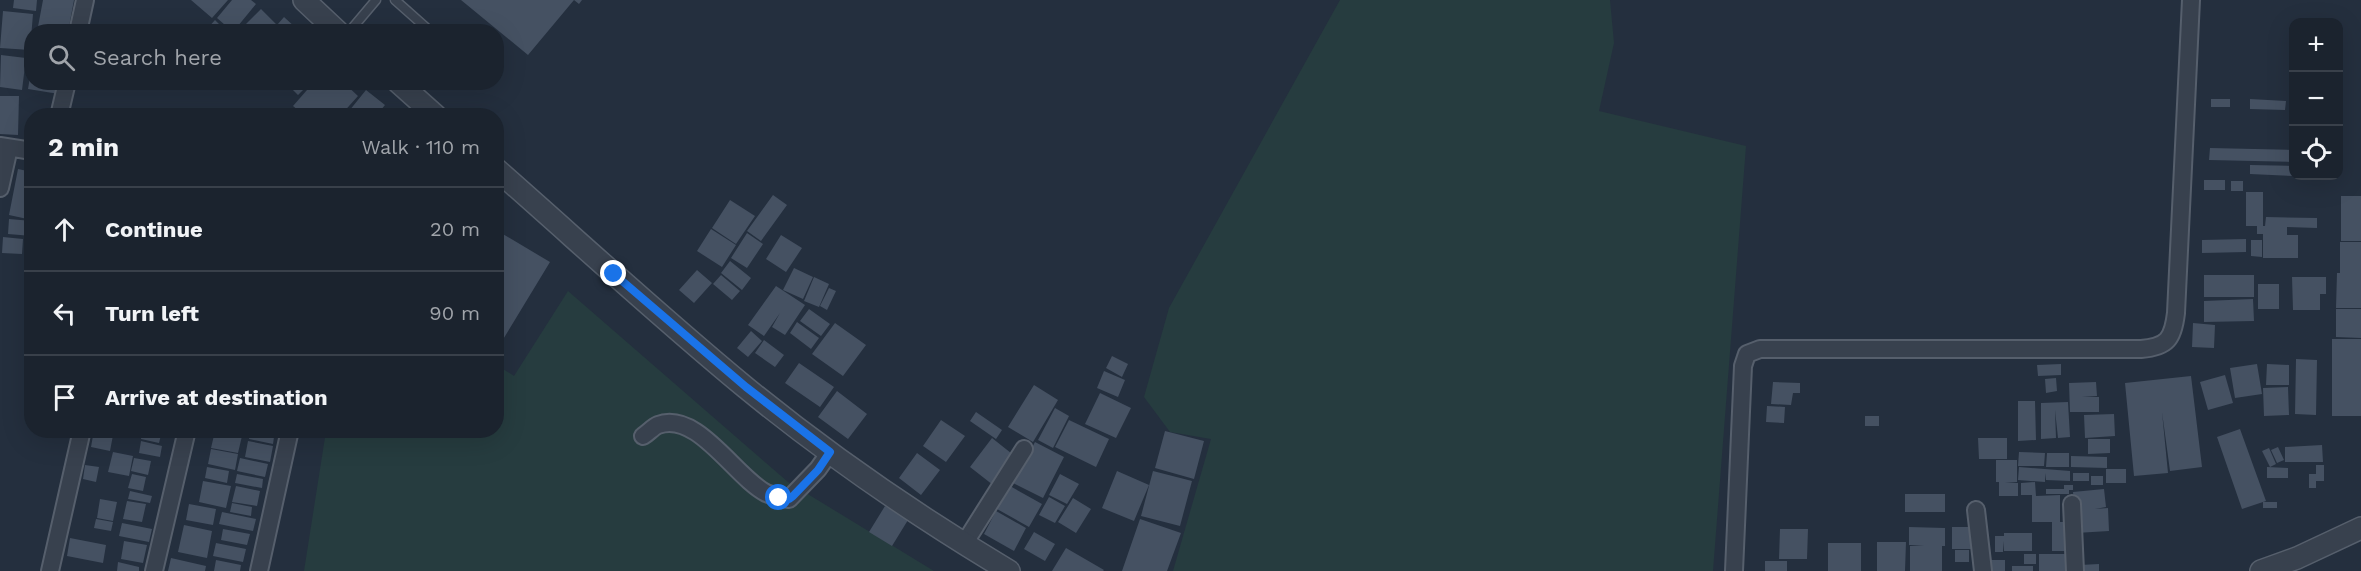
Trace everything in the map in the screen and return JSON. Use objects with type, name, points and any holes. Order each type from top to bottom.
[{"type":"street","points":[[80,24],[85,0]]},
{"type":"street","points":[[304,0],[330,24]]},
{"type":"street","points":[[1734,571],[1743,366],[1747,354],[1754,351],[2141,349],[2155,348],[2168,340],[2176,313],[2191,0]]},
{"type":"street","points":[[61,108],[65,90]]},
{"type":"street","points":[[407,90],[427,108]]},
{"type":"street","points":[[0,188],[4,147],[24,150]]},
{"type":"street","points":[[504,176],[746,387],[830,452],[964,544],[1009,571]]},
{"type":"street","points":[[643,436],[657,426],[667,423],[684,425],[703,437],[747,479],[765,492],[789,499],[818,470],[830,452]]},
{"type":"street","points":[[50,571],[80,438]]},
{"type":"street","points":[[154,571],[185,438]]},
{"type":"street","points":[[259,571],[288,438]]},
{"type":"street","points":[[964,544],[1024,449]]},
{"type":"street","points":[[2072,504],[2075,571]]},
{"type":"street","points":[[1976,510],[1983,571]]},
{"type":"street","points":[[2261,571],[2297,558],[2361,528]]},
{"type":"lane","points":[[356,24],[375,0]]},
{"type":"lane","points":[[395,0],[422,24]]},
{"type":"green space","points":[[1340,0],[1610,0],[1614,43],[1599,111],[1746,146],[1713,571],[1173,571],[1211,439],[1170,432],[1144,397],[1169,308]]},
{"type":"green space","points":[[568,291],[788,482],[934,571],[304,571],[325,438],[504,438],[504,370],[514,376]]},
{"type":"building","points":[[14,0],[37,0],[36,11],[13,8]]},
{"type":"building","points":[[43,0],[74,0],[70,24],[38,24]]},
{"type":"building","points":[[191,0],[228,0],[212,18]]},
{"type":"building","points":[[232,0],[251,0],[256,4],[240,24],[224,24],[217,18]]},
{"type":"building","points":[[461,0],[574,0],[528,55],[504,35],[504,24],[490,24]]},
{"type":"building","points":[[261,9],[276,24],[246,24]]},
{"type":"building","points":[[3,11],[33,14],[32,24],[24,24],[24,50],[0,48]]},
{"type":"building","points":[[284,17],[292,24],[278,24]]},
{"type":"building","points":[[1,55],[24,58],[22,90],[0,87]]},
{"type":"building","points":[[34,90],[60,90],[59,94]]},
{"type":"building","points":[[293,90],[303,90],[298,95]]},
{"type":"building","points":[[307,90],[352,90],[358,96],[347,108],[295,108],[293,106]]},
{"type":"building","points":[[366,90],[385,105],[383,108],[351,108]]},
{"type":"building","points":[[0,96],[19,96],[18,135],[0,134]]},
{"type":"building","points":[[2211,99],[2230,99],[2230,107],[2211,107]]},
{"type":"building","points":[[2250,99],[2286,101],[2285,110],[2250,109]]},
{"type":"building","points":[[2210,148],[2289,150],[2289,162],[2209,160]]},
{"type":"building","points":[[2250,165],[2289,166],[2289,176],[2250,174]]},
{"type":"building","points":[[18,169],[24,170],[24,218],[9,215]]},
{"type":"building","points":[[2204,180],[2225,180],[2225,190],[2204,190]]},
{"type":"building","points":[[2231,181],[2243,181],[2243,191],[2231,191]]},
{"type":"building","points":[[2246,192],[2263,192],[2263,226],[2265,226],[2266,217],[2317,218],[2317,228],[2287,227],[2287,235],[2298,235],[2298,258],[2263,258],[2263,234],[2257,234],[2257,226],[2246,226]]},
{"type":"building","points":[[773,195],[787,205],[761,241],[747,231]]},
{"type":"building","points":[[2341,196],[2361,196],[2361,241],[2341,241]]},
{"type":"building","points":[[730,200],[755,216],[736,244],[712,228]]},
{"type":"building","points":[[9,219],[24,220],[24,235],[8,234]]},
{"type":"building","points":[[711,229],[736,245],[722,267],[697,251]]},
{"type":"building","points":[[747,233],[763,244],[747,268],[731,258]]},
{"type":"building","points":[[504,235],[550,262],[504,338]]},
{"type":"building","points":[[781,235],[802,248],[786,272],[766,259]]},
{"type":"building","points":[[3,237],[23,239],[22,254],[2,253]]},
{"type":"building","points":[[2246,239],[2246,252],[2202,253],[2202,240]]},
{"type":"building","points":[[2251,240],[2262,240],[2262,257],[2251,256]]},
{"type":"building","points":[[2340,242],[2361,242],[2361,308],[2336,308],[2337,273],[2340,273]]},
{"type":"building","points":[[730,261],[751,278],[742,290],[721,273]]},
{"type":"building","points":[[794,268],[813,277],[803,299],[783,290]]},
{"type":"building","points":[[697,270],[712,283],[694,303],[679,290]]},
{"type":"building","points":[[721,275],[740,291],[732,300],[713,284]]},
{"type":"building","points":[[2204,275],[2254,275],[2254,297],[2204,297]]},
{"type":"building","points":[[814,277],[829,284],[819,307],[804,301]]},
{"type":"building","points":[[2292,277],[2326,277],[2326,294],[2320,294],[2320,310],[2293,310]]},
{"type":"building","points":[[2258,284],[2279,284],[2279,309],[2258,309]]},
{"type":"building","points":[[776,286],[805,305],[785,335],[772,327],[780,313],[764,336],[748,325]]},
{"type":"building","points":[[829,288],[836,291],[827,310],[820,306]]},
{"type":"building","points":[[2253,299],[2254,321],[2204,322],[2204,301]]},
{"type":"building","points":[[809,309],[830,324],[821,336],[800,321]]},
{"type":"building","points":[[2336,309],[2361,309],[2361,338],[2336,337]]},
{"type":"building","points":[[797,322],[819,338],[811,349],[790,333]]},
{"type":"building","points":[[835,323],[866,345],[843,376],[812,354]]},
{"type":"building","points":[[2193,323],[2215,325],[2214,348],[2192,347]]},
{"type":"building","points":[[751,331],[762,341],[748,357],[737,348]]},
{"type":"building","points":[[2332,339],[2361,339],[2361,416],[2332,416]]},
{"type":"building","points":[[764,340],[784,355],[775,367],[755,353]]},
{"type":"building","points":[[1112,356],[1128,364],[1122,377],[1106,368]]},
{"type":"building","points":[[2296,359],[2317,360],[2316,415],[2295,414]]},
{"type":"building","points":[[799,363],[834,387],[820,407],[785,383]]},
{"type":"building","points":[[2061,364],[2061,375],[2038,376],[2037,365]]},
{"type":"building","points":[[2257,364],[2262,394],[2235,398],[2230,368]]},
{"type":"building","points":[[2267,364],[2289,365],[2289,385],[2266,385]]},
{"type":"building","points":[[1104,371],[1125,380],[1118,397],[1097,388]]},
{"type":"building","points":[[2225,375],[2233,403],[2208,410],[2200,382]]},
{"type":"building","points":[[2191,376],[2202,467],[2170,471],[2162,412],[2168,473],[2134,476],[2125,383]]},
{"type":"building","points":[[2056,378],[2057,391],[2046,393],[2045,379]]},
{"type":"building","points":[[1773,382],[1800,383],[1800,393],[1793,393],[1791,405],[1771,404]]},
{"type":"building","points":[[2096,382],[2097,396],[2082,397],[2099,397],[2099,412],[2070,412],[2069,383]]},
{"type":"building","points":[[1034,385],[1058,400],[1033,442],[1008,427]]},
{"type":"building","points":[[2288,387],[2289,415],[2264,416],[2263,388]]},
{"type":"building","points":[[837,391],[867,414],[848,439],[818,417]]},
{"type":"building","points":[[1100,393],[1131,408],[1116,438],[1085,424]]},
{"type":"building","points":[[2018,401],[2035,401],[2036,440],[2018,441]]},
{"type":"building","points":[[2068,402],[2070,437],[2058,438],[2055,410],[2056,438],[2041,439],[2041,403]]},
{"type":"building","points":[[1767,406],[1785,407],[1784,423],[1766,422]]},
{"type":"building","points":[[1055,408],[1069,416],[1053,448],[1038,440]]},
{"type":"building","points":[[976,412],[1002,430],[996,439],[970,421]]},
{"type":"building","points":[[2114,414],[2115,436],[2085,438],[2084,415]]},
{"type":"building","points":[[1865,416],[1879,416],[1879,426],[1865,426]]},
{"type":"building","points":[[941,420],[965,436],[946,462],[923,446]]},
{"type":"building","points":[[1069,420],[1109,439],[1096,467],[1055,447]]},
{"type":"building","points":[[2240,429],[2266,501],[2242,509],[2217,437]]},
{"type":"building","points":[[1165,431],[1204,441],[1194,479],[1155,468]]},
{"type":"building","points":[[93,438],[112,438],[110,451],[91,447]]},
{"type":"building","points":[[141,438],[160,438],[159,443]]},
{"type":"building","points":[[213,438],[242,438],[238,453],[211,448]]},
{"type":"building","points":[[249,438],[274,438],[273,444]]},
{"type":"building","points":[[992,438],[1016,457],[993,485],[970,467]]},
{"type":"building","points":[[1978,438],[2007,438],[2007,459],[1979,459]]},
{"type":"building","points":[[2088,439],[2110,439],[2110,453],[2088,454]]},
{"type":"building","points":[[141,441],[162,446],[160,457],[139,453]]},
{"type":"building","points":[[248,441],[273,446],[270,462],[245,457]]},
{"type":"building","points":[[1035,442],[1064,457],[1043,498],[1013,483]]},
{"type":"building","points":[[2322,445],[2323,462],[2285,462],[2285,447]]},
{"type":"building","points":[[2278,447],[2284,460],[2277,463],[2271,450]]},
{"type":"building","points":[[2269,448],[2276,464],[2270,467],[2262,451]]},
{"type":"building","points":[[211,449],[238,454],[235,470],[208,464]]},
{"type":"building","points":[[113,452],[133,456],[129,476],[108,472]]},
{"type":"building","points":[[2019,452],[2045,453],[2044,466],[2018,466]]},
{"type":"building","points":[[917,453],[940,470],[921,495],[899,478]]},
{"type":"building","points":[[2047,453],[2069,453],[2069,467],[2046,467]]},
{"type":"building","points":[[2071,456],[2107,457],[2107,468],[2071,467]]},
{"type":"building","points":[[134,458],[151,461],[148,475],[131,471]]},
{"type":"building","points":[[240,458],[268,464],[265,477],[237,471]]},
{"type":"building","points":[[1996,460],[2017,460],[2017,482],[2005,483],[2018,483],[2018,496],[1999,496],[1999,482],[1996,482]]},
{"type":"building","points":[[85,465],[99,467],[96,482],[83,479]]},
{"type":"building","points":[[2316,465],[2324,465],[2324,481],[2316,481],[2316,488],[2309,488],[2309,474],[2316,474]]},
{"type":"building","points":[[207,467],[229,471],[227,483],[205,478]]},
{"type":"building","points":[[2019,467],[2070,471],[2070,481],[2046,480],[2045,473],[2045,482],[2018,480]]},
{"type":"building","points":[[2267,467],[2288,468],[2288,478],[2267,478]]},
{"type":"building","points":[[2106,469],[2126,469],[2126,483],[2106,483]]},
{"type":"building","points":[[1117,471],[1149,485],[1134,521],[1102,508]]},
{"type":"building","points":[[1153,471],[1192,481],[1180,526],[1141,516]]},
{"type":"building","points":[[2073,473],[2089,473],[2089,481],[2073,481]]},
{"type":"building","points":[[132,474],[146,477],[143,491],[128,488]]},
{"type":"building","points":[[237,474],[263,479],[262,488],[235,483]]},
{"type":"building","points":[[1060,474],[1079,484],[1067,504],[1049,495]]},
{"type":"building","points":[[2091,476],[2103,476],[2103,485],[2091,485]]},
{"type":"building","points":[[203,481],[231,486],[226,508],[199,502]]},
{"type":"building","points":[[2035,482],[2036,496],[2060,495],[2060,522],[2071,522],[2071,551],[2052,551],[2052,522],[2032,522],[2032,495],[2021,495],[2021,483]]},
{"type":"building","points":[[2064,485],[2073,485],[2073,490],[2069,490],[2069,494],[2046,494],[2046,489],[2064,489]]},
{"type":"building","points":[[236,486],[260,491],[257,506],[232,502]]},
{"type":"building","points":[[1010,486],[1042,504],[1029,527],[997,509]]},
{"type":"building","points":[[2104,489],[2106,507],[2095,509],[2108,508],[2109,531],[2076,533],[2073,492]]},
{"type":"building","points":[[130,491],[152,496],[150,503],[128,499]]},
{"type":"building","points":[[1905,494],[1945,494],[1945,512],[1905,512]]},
{"type":"building","points":[[1049,497],[1065,506],[1055,523],[1039,515]]},
{"type":"building","points":[[1073,498],[1091,509],[1076,533],[1058,522]]},
{"type":"building","points":[[100,499],[117,502],[113,521],[97,518]]},
{"type":"building","points":[[127,501],[146,504],[142,522],[123,519]]},
{"type":"building","points":[[2263,502],[2277,502],[2277,508],[2263,508]]},
{"type":"building","points":[[232,503],[252,507],[251,516],[230,512]]},
{"type":"building","points":[[189,504],[216,509],[213,525],[186,520]]},
{"type":"building","points":[[885,506],[908,520],[892,546],[869,532]]},
{"type":"building","points":[[996,511],[1026,528],[1014,551],[984,534]]},
{"type":"building","points":[[222,512],[256,519],[253,531],[219,524]]},
{"type":"building","points":[[96,519],[113,522],[111,531],[94,528]]},
{"type":"building","points":[[1140,519],[1181,533],[1167,571],[1122,571]]},
{"type":"building","points":[[122,523],[152,529],[149,542],[119,536]]},
{"type":"building","points":[[184,525],[212,531],[207,558],[178,552]]},
{"type":"building","points":[[1909,527],[1945,528],[1942,571],[1910,571],[1910,546],[1924,545],[1909,545]]},
{"type":"building","points":[[1952,527],[1976,527],[1976,549],[1952,549]]},
{"type":"building","points":[[223,529],[250,534],[247,545],[221,540]]},
{"type":"building","points":[[1780,529],[1808,529],[1807,559],[1779,559]]},
{"type":"building","points":[[1034,532],[1055,544],[1045,561],[1024,549]]},
{"type":"building","points":[[2004,533],[2032,533],[2032,551],[2004,551],[2003,541],[2003,552],[1995,552],[1995,536],[2004,536]]},
{"type":"building","points":[[70,538],[106,545],[103,563],[67,556]]},
{"type":"building","points":[[124,541],[147,545],[143,563],[121,559]]},
{"type":"building","points":[[1877,542],[1906,542],[1905,571],[1877,571]]},
{"type":"building","points":[[216,543],[246,549],[243,562],[213,556]]},
{"type":"building","points":[[1828,543],[1861,543],[1861,571],[1828,571]]},
{"type":"building","points":[[1066,548],[1104,570],[1052,571]]},
{"type":"building","points":[[1955,550],[1969,550],[1969,562],[1955,562]]},
{"type":"building","points":[[2024,554],[2036,554],[2036,564],[2024,564]]},
{"type":"building","points":[[2039,554],[2073,554],[2073,571],[2039,571]]},
{"type":"building","points":[[171,558],[206,566],[205,571],[168,571]]},
{"type":"building","points":[[216,560],[241,565],[240,571],[214,571]]},
{"type":"building","points":[[1989,560],[2005,560],[2005,571],[1989,571]]},
{"type":"building","points":[[1765,561],[1787,561],[1787,571],[1765,571]]},
{"type":"building","points":[[118,562],[139,567],[139,571],[117,571]]},
{"type":"building","points":[[2099,564],[2099,571],[2080,571],[2080,565]]},
{"type":"building","points":[[2012,566],[2033,566],[2033,571],[2012,571]]},
{"type":"route","points":[[614,274],[746,387],[830,452],[818,470],[793,496],[789,499],[779,498]]}]
